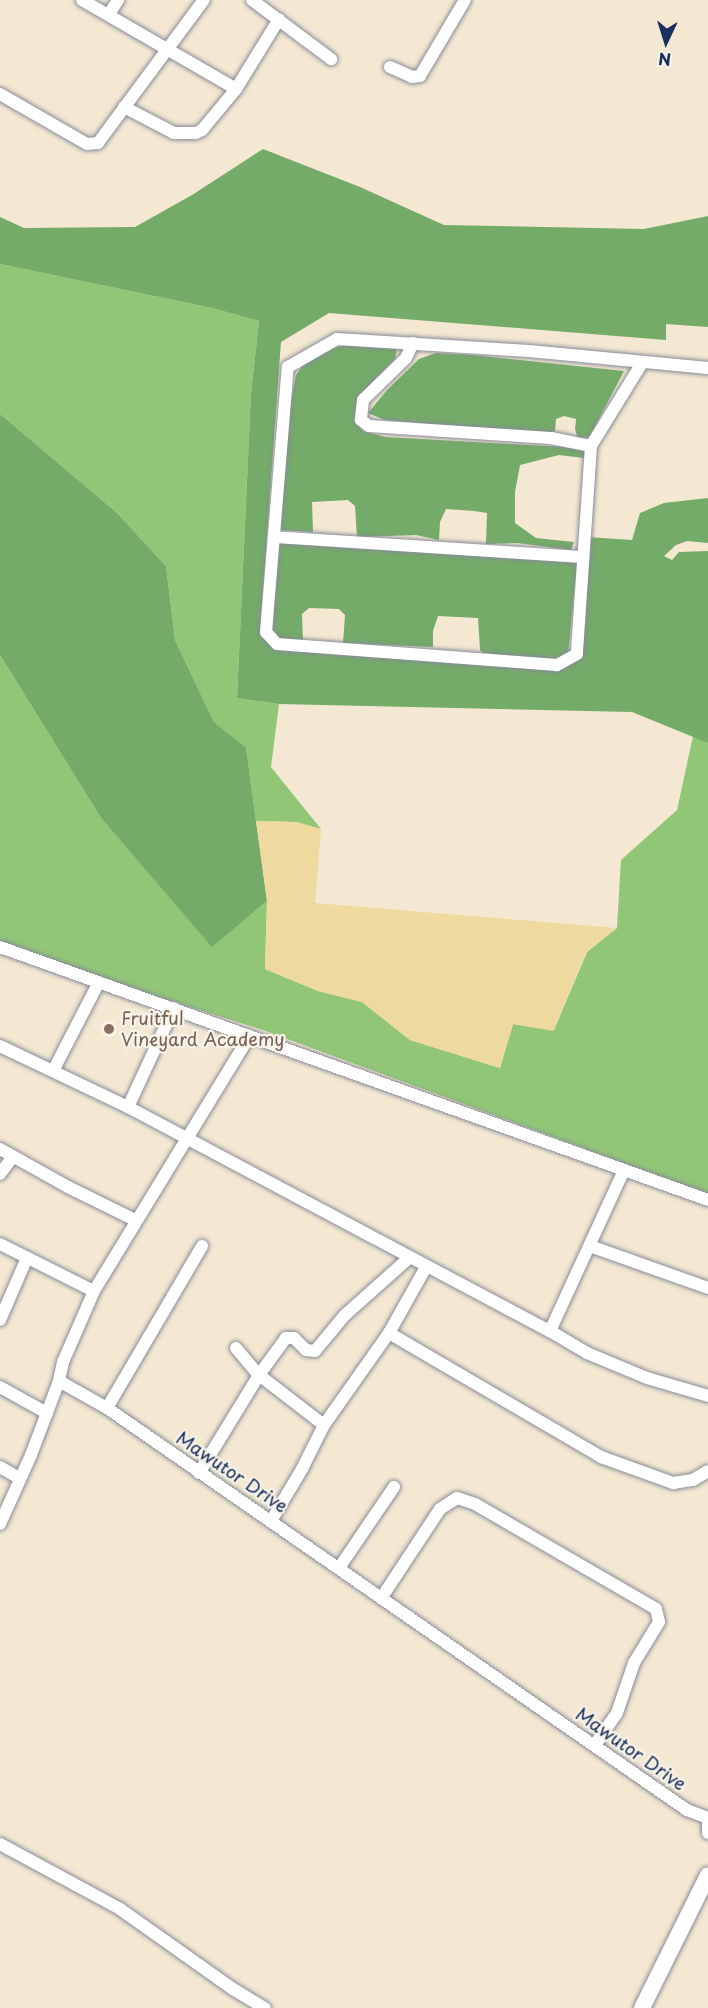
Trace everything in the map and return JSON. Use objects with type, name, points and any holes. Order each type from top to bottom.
[{"type":"highway","points":[[642,2008],[708,1875]]},
{"type":"street","points":[[82,0],[236,89]]},
{"type":"street","points":[[109,14],[118,0]]},
{"type":"street","points":[[0,94],[87,144],[98,143],[204,0]]},
{"type":"street","points":[[252,0],[331,59]]},
{"type":"street","points":[[390,67],[412,77],[420,76],[465,0]]},
{"type":"street","points":[[124,106],[174,133],[196,133],[202,130],[236,89],[279,19]]},
{"type":"street","points":[[642,363],[591,446],[577,654],[557,665],[277,644],[266,632],[288,367],[337,339],[529,351],[708,369]]},
{"type":"street","points":[[413,343],[406,358],[363,400],[361,420],[369,426],[551,438],[591,446]]},
{"type":"street","points":[[274,537],[583,557]]},
{"type":"street","points":[[0,947],[708,1200]]},
{"type":"street","points":[[53,1071],[99,982]]},
{"type":"street","points":[[128,1107],[174,1008]]},
{"type":"street","points":[[0,1524],[47,1413],[59,1381],[63,1362],[94,1291],[135,1220],[249,1037]]},
{"type":"street","points":[[0,1046],[128,1107],[550,1331],[587,1353],[647,1378],[708,1396]]},
{"type":"street","points":[[0,1149],[135,1220]]},
{"type":"street","points":[[0,1174],[14,1157]]},
{"type":"street","points":[[550,1331],[624,1170]]},
{"type":"street","points":[[0,1244],[94,1291]]},
{"type":"street","points":[[107,1408],[201,1246]]},
{"type":"street","points":[[590,1246],[621,1259],[708,1288]]},
{"type":"street","points":[[1,1316],[27,1258]]},
{"type":"street","points":[[199,1473],[259,1375],[286,1338],[294,1338],[306,1350],[315,1351],[345,1315],[409,1258]]},
{"type":"street","points":[[271,1521],[302,1469],[324,1425],[389,1333],[426,1267]]},
{"type":"street","points":[[389,1333],[601,1457],[673,1483],[693,1480],[708,1471]]},
{"type":"street","points":[[236,1348],[259,1375],[324,1425]]},
{"type":"street","name":"Mawutor Drive","points":[[59,1381],[107,1408],[687,1810],[708,1818],[708,1833]]},
{"type":"street","points":[[0,1387],[47,1413]]},
{"type":"street","points":[[0,1467],[19,1478]]},
{"type":"street","points":[[339,1568],[394,1487]]},
{"type":"street","points":[[382,1597],[440,1509],[457,1498],[475,1504],[656,1608],[659,1622],[633,1663],[617,1713],[595,1745]]},
{"type":"street","points":[[0,1844],[120,1909],[225,1983],[265,2008]]},
{"type":"green space","points":[[263,149],[360,187],[444,225],[644,229],[708,216],[708,327],[666,324],[666,340],[329,313],[281,342],[260,631],[277,649],[573,662],[587,537],[632,540],[640,513],[664,503],[708,498],[708,543],[687,541],[676,545],[664,556],[672,560],[679,552],[708,551],[708,743],[632,712],[279,704],[237,698],[251,393],[259,321],[212,308],[0,264],[0,217],[24,228],[135,227],[192,195]]},
{"type":"green space","points":[[0,264],[212,308],[259,321],[251,393],[237,698],[279,704],[271,767],[321,829],[296,822],[256,821],[246,749],[214,722],[175,640],[166,566],[116,512],[0,414]]},
{"type":"green space","points":[[351,345],[397,349],[395,359],[359,397],[354,421],[363,431],[385,437],[582,448],[586,451],[584,458],[559,455],[520,465],[515,492],[515,523],[536,538],[574,542],[571,550],[517,543],[486,544],[487,513],[446,509],[440,522],[439,540],[416,535],[357,537],[355,506],[348,500],[312,502],[313,532],[279,530],[290,407],[296,375],[307,360],[329,348]]},
{"type":"green space","points":[[436,353],[624,371],[590,436],[578,439],[575,429],[576,419],[564,416],[556,419],[555,431],[550,434],[385,420],[368,413],[388,389],[419,359]]},
{"type":"green space","points":[[0,414],[116,512],[166,566],[175,640],[214,722],[246,748],[267,901],[212,947],[101,818],[0,655]]},
{"type":"green space","points":[[276,542],[577,562],[568,655],[550,660],[483,653],[480,650],[478,618],[438,616],[433,631],[433,647],[343,643],[345,615],[339,609],[309,608],[302,614],[303,641],[279,638],[272,628]]},
{"type":"green space","points":[[0,655],[101,818],[212,946],[267,901],[265,969],[318,991],[362,1002],[410,1040],[500,1068],[513,1024],[554,1030],[587,952],[617,928],[621,860],[677,810],[693,736],[708,743],[708,1194],[263,1030],[0,947]]},
{"type":"sand","points":[[256,821],[296,822],[321,829],[315,903],[617,928],[586,952],[553,1031],[513,1024],[500,1068],[410,1040],[362,1002],[318,991],[265,969],[267,901]]},
{"type":"place","name":"Fruitful Vineyard Academy","points":[[109,1029]]}]
